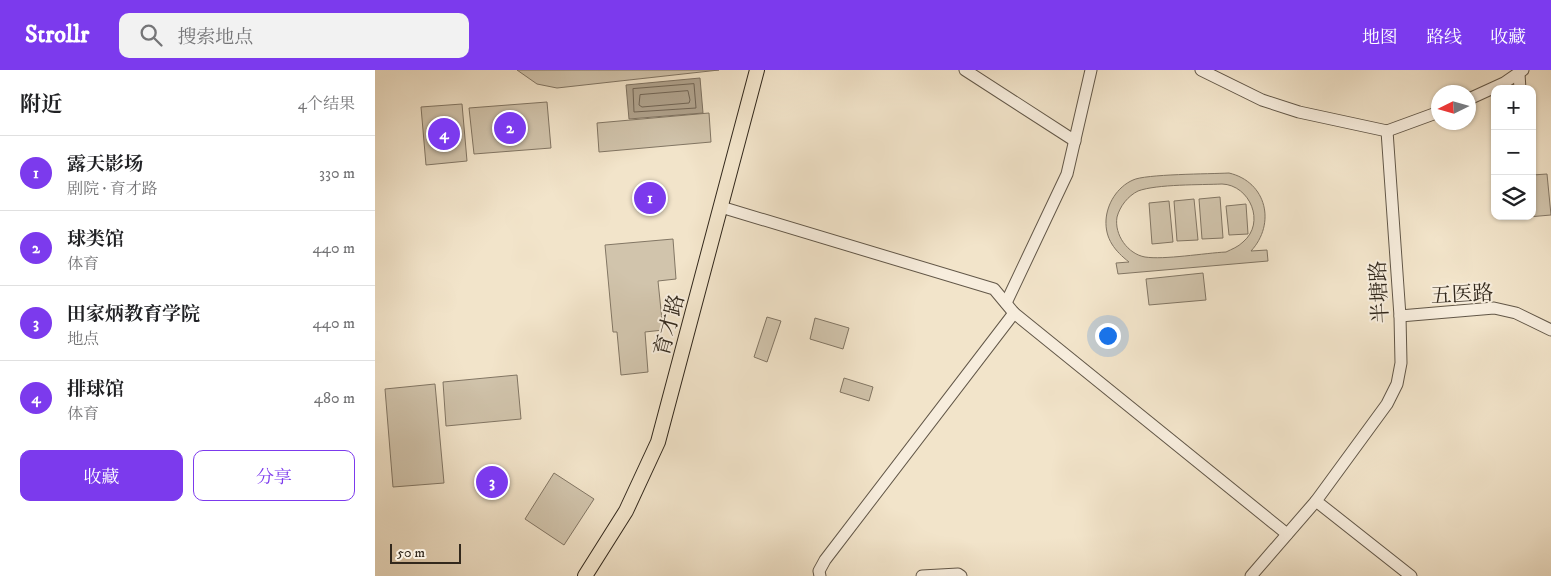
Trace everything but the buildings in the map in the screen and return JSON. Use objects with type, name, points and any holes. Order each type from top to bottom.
[{"type":"main road","name":"育才路","points":[[585,576],[626,511],[658,442],[757,70]]},
{"type":"street","points":[[965,70],[1075,141]]},
{"type":"street","points":[[1006,303],[1067,174],[1091,70]]},
{"type":"street","points":[[1201,70],[1262,100],[1299,112],[1387,131],[1431,115]]},
{"type":"street","points":[[1520,85],[1521,72]]},
{"type":"street","points":[[1476,95],[1521,72]]},
{"type":"street","name":"半塘路","points":[[1251,576],[1316,501],[1387,404],[1397,384],[1401,363],[1400,316],[1387,131]]},
{"type":"street","points":[[721,207],[994,289],[1014,313],[1287,534]]},
{"type":"street","name":"五医路","points":[[1400,316],[1494,308],[1516,313],[1551,330]]},
{"type":"street","points":[[820,576],[819,571],[825,560],[1014,313]]},
{"type":"street","points":[[1316,501],[1411,576]]},
{"type":"street","points":[[922,576],[958,574],[961,576]]},
{"type":"shaded area","points":[[517,70],[719,70],[557,88],[537,84]]},
{"type":"shaded area","points":[[547,102],[551,148],[474,154],[469,108]]},
{"type":"shaded area","points":[[462,104],[467,161],[426,165],[421,107]]},
{"type":"shaded area","points":[[709,113],[711,142],[599,152],[597,123]]},
{"type":"shaded area","points":[[1229,173],[1242,178],[1252,185],[1264,205],[1263,229],[1259,240],[1251,251],[1267,250],[1268,261],[1118,274],[1116,263],[1129,262],[1119,253],[1109,239],[1106,220],[1108,208],[1122,187],[1140,178]],"holes":[[[1222,184],[1232,186],[1247,198],[1252,206],[1254,216],[1250,234],[1237,247],[1226,252],[1153,258],[1133,252],[1120,237],[1117,224],[1118,213],[1122,205],[1138,191],[1179,185]]]},
{"type":"shaded area","points":[[1547,174],[1551,215],[1536,216],[1536,175]]},
{"type":"shaded area","points":[[1220,197],[1223,238],[1202,239],[1199,199]]},
{"type":"shaded area","points":[[1194,199],[1198,240],[1177,241],[1174,201]]},
{"type":"shaded area","points":[[1169,201],[1173,242],[1152,244],[1149,203]]},
{"type":"shaded area","points":[[1246,204],[1248,234],[1229,235],[1226,206]]},
{"type":"shaded area","points":[[673,239],[676,279],[658,281],[663,330],[645,332],[648,372],[621,375],[617,332],[613,332],[605,245]]},
{"type":"shaded area","points":[[1203,273],[1206,300],[1149,305],[1146,279]]},
{"type":"shaded area","points":[[767,317],[781,321],[767,362],[754,357]]},
{"type":"shaded area","points":[[815,318],[849,328],[843,349],[810,339]]},
{"type":"shaded area","points":[[517,375],[521,419],[446,426],[443,382]]},
{"type":"shaded area","points":[[844,378],[873,387],[869,401],[840,392]]},
{"type":"shaded area","points":[[435,384],[444,483],[393,487],[385,389]]},
{"type":"shaded area","points":[[554,473],[594,499],[564,545],[525,519]]},
{"type":"water","points":[[700,78],[703,113],[629,119],[626,85]]},
{"type":"place","name":"球类馆","points":[[510,128]]},
{"type":"place","name":"排球馆","points":[[444,134]]},
{"type":"place","name":"露天影场","points":[[650,198]]},
{"type":"place","name":"田家炳教育学院","points":[[492,482]]}]
